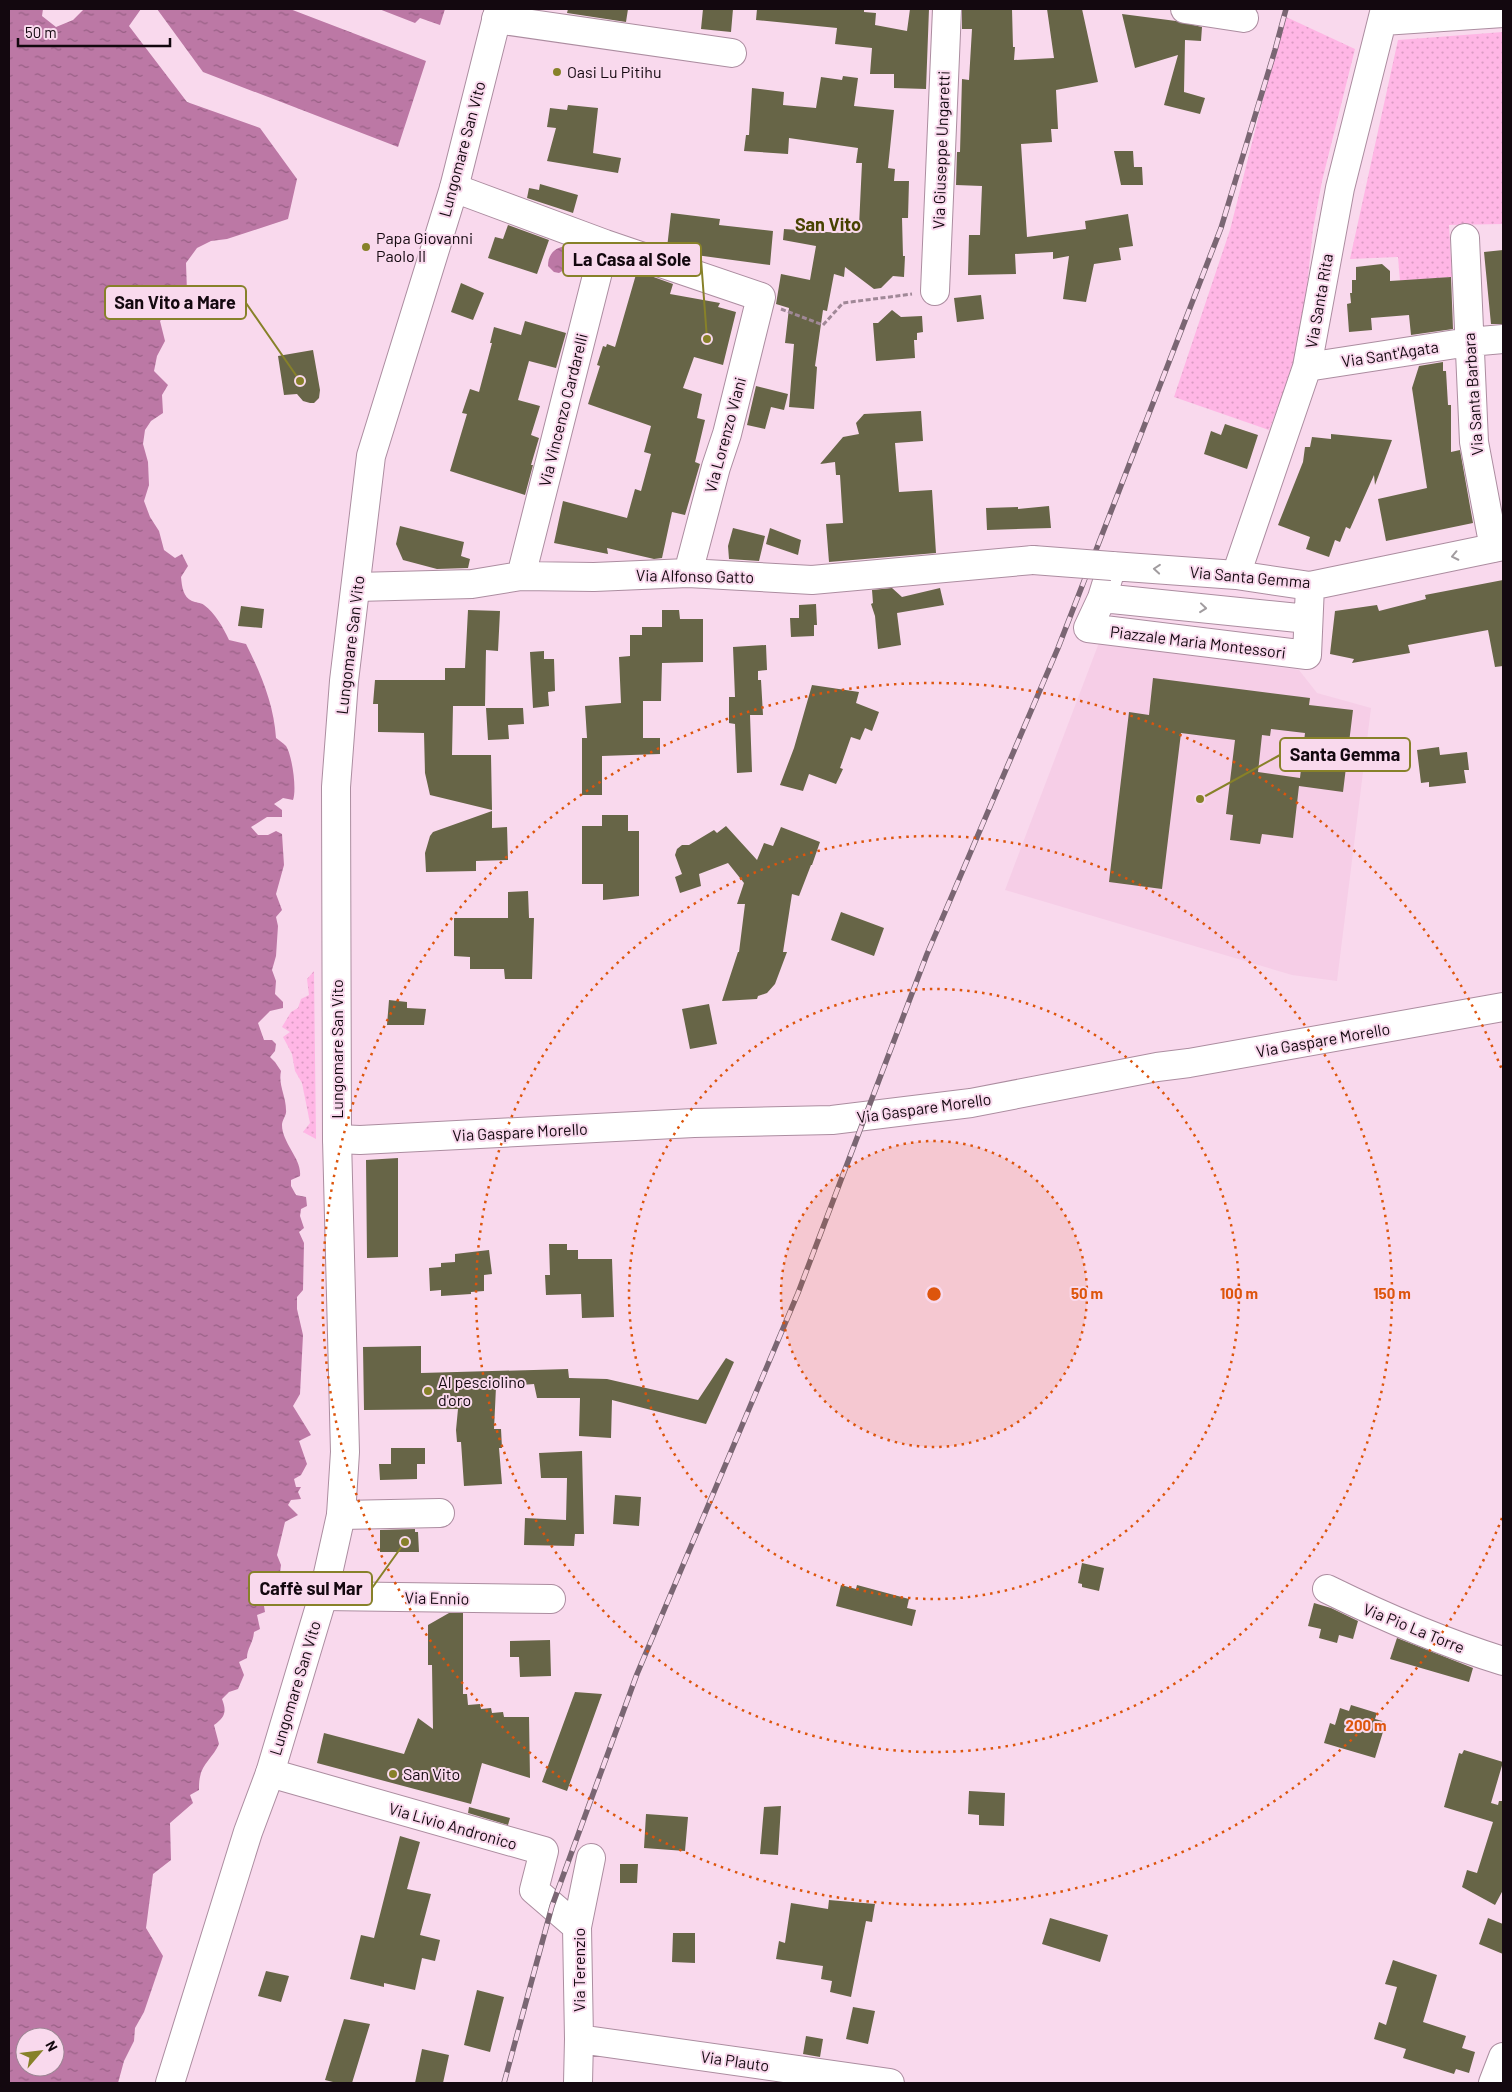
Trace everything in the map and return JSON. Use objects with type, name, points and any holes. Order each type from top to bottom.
[{"type":"street","name":"Via Giuseppe Ungaretti","points":[[935,291],[946,9]]},
{"type":"street","points":[[1185,9],[1244,18]]},
{"type":"street","points":[[1384,15],[1503,13]]},
{"type":"street","points":[[498,14],[732,53]]},
{"type":"street","name":"Lungomare San Vito","points":[[170,2083],[248,1832],[270,1773],[323,1596],[341,1515],[345,1452],[337,1139],[336,786],[344,681],[371,456],[454,188],[498,14]]},
{"type":"street","name":"Via Santa Rita","points":[[1236,575],[1307,367],[1340,188],[1384,15]]},
{"type":"street","points":[[454,188],[760,299]]},
{"type":"street","name":"Via Santa Barbara","points":[[1465,238],[1474,442],[1499,547]]},
{"type":"street","name":"Via Vincenzo Cardarelli","points":[[521,576],[605,244]]},
{"type":"street","name":"Via Lorenzo Viani","points":[[688,573],[760,299]]},
{"type":"street","name":"Via Sant'Agata","points":[[1307,367],[1469,342],[1503,339]]},
{"type":"street","name":"Via Santa Gemma","points":[[1112,566],[1236,575],[1310,586],[1499,547]]},
{"type":"street","name":"Via Alfonso Gatto","points":[[356,588],[472,584],[521,576],[594,577],[688,573],[812,580],[1033,560],[1112,566]]},
{"type":"street","name":"Piazzale Maria Montessori","points":[[1112,566],[1102,598],[1088,628],[1307,655],[1310,586]]},
{"type":"street","name":"Piazzale Maria Montessori","points":[[1102,598],[1308,619]]},
{"type":"street","name":"Via Gaspare Morello","points":[[337,1139],[360,1140],[694,1123],[832,1120],[971,1103],[1157,1067],[1189,1063],[1503,1007]]},
{"type":"street","points":[[341,1515],[440,1513]]},
{"type":"street","name":"Via Pio La Torre","points":[[1327,1589],[1388,1619],[1459,1647],[1503,1661]]},
{"type":"street","name":"Via Ennio","points":[[323,1596],[551,1599]]},
{"type":"street","name":"Via Livio Andronico","points":[[270,1773],[544,1852],[534,1890],[577,1927]]},
{"type":"street","name":"Via Terenzio","points":[[578,2083],[577,1927],[591,1858]]},
{"type":"street","name":"Via Plauto","points":[[579,2039],[890,2083]]},
{"type":"street","points":[[1493,2083],[1503,2057]]},
{"type":"path","points":[[760,299],[823,325],[843,303],[935,291]]},
{"type":"shaded area","points":[[1284,16],[1355,49],[1322,181],[1313,229],[1302,335],[1269,430],[1174,397],[1230,230]]},
{"type":"shaded area","points":[[1503,32],[1503,224],[1449,225],[1452,277],[1400,281],[1398,257],[1350,259],[1398,40]]},
{"type":"shaded area","points":[[1100,640],[1299,670],[1317,693],[1371,708],[1337,981],[1292,975],[1005,890]]},
{"type":"shaded area","points":[[314,971],[316,1139],[303,1132],[310,1123],[302,1083],[295,1071],[292,1054],[283,1037],[290,1032],[282,1027],[291,1012],[298,1008],[301,999],[309,995],[307,979]]},
{"type":"water","points":[[9,9],[43,9],[42,16],[56,27],[73,20],[84,9],[141,9],[129,26],[187,102],[260,128],[297,179],[288,219],[227,239],[211,241],[197,248],[186,263],[187,292],[160,321],[165,341],[157,356],[154,371],[168,385],[162,395],[163,413],[151,421],[145,430],[143,444],[148,462],[149,485],[144,501],[150,517],[159,531],[164,550],[175,558],[182,554],[188,566],[181,577],[187,597],[192,601],[202,604],[212,612],[229,640],[246,644],[266,690],[273,714],[276,738],[286,746],[292,764],[294,780],[293,800],[283,798],[274,804],[282,810],[282,817],[267,817],[251,827],[258,835],[268,835],[276,831],[282,834],[284,865],[276,894],[282,910],[276,917],[278,926],[276,956],[272,970],[276,981],[275,994],[283,1002],[283,1008],[270,1011],[258,1023],[264,1040],[272,1040],[276,1044],[275,1051],[270,1057],[281,1071],[280,1076],[286,1112],[282,1123],[283,1132],[300,1170],[300,1176],[291,1180],[291,1186],[296,1195],[306,1197],[307,1206],[301,1209],[300,1216],[304,1228],[299,1232],[304,1243],[303,1290],[297,1297],[297,1309],[303,1335],[300,1394],[293,1406],[311,1435],[299,1441],[307,1464],[301,1475],[294,1479],[296,1487],[301,1487],[298,1492],[301,1499],[291,1500],[288,1505],[298,1515],[285,1522],[277,1555],[281,1565],[279,1580],[270,1587],[273,1593],[270,1595],[272,1602],[264,1606],[265,1612],[257,1615],[260,1629],[254,1632],[247,1658],[239,1662],[244,1675],[238,1689],[229,1692],[222,1699],[224,1714],[214,1725],[219,1744],[201,1772],[199,1790],[190,1795],[193,1803],[170,1823],[171,1860],[153,1874],[146,1928],[163,1956],[144,2012],[135,2028],[134,2041],[124,2061],[118,2083],[9,2083]]},
{"type":"water","points":[[157,9],[290,9],[426,61],[398,147],[203,72]]},
{"type":"water","points":[[379,9],[445,9],[440,25],[420,18],[415,23]]},
{"type":"water","points":[[567,246],[581,252],[583,261],[581,265],[567,268],[559,273],[554,272],[548,266],[551,255],[556,250]]},
{"type":"building","points":[[568,9],[628,9],[626,22],[567,13]]},
{"type":"building","points":[[703,9],[733,9],[731,32],[701,29]]},
{"type":"building","points":[[757,9],[864,9],[864,12],[876,13],[875,25],[907,31],[910,9],[929,9],[926,89],[894,88],[894,74],[870,74],[872,48],[835,44],[837,28],[756,20]]},
{"type":"building","points":[[962,9],[1012,9],[1013,47],[1015,47],[1014,60],[1054,58],[1047,9],[1082,9],[1098,82],[1056,90],[1058,129],[1051,129],[1052,142],[1021,144],[1027,237],[1086,229],[1085,221],[1128,214],[1133,246],[1119,248],[1121,260],[1094,264],[1086,302],[1063,299],[1069,256],[1053,259],[1053,252],[1015,254],[1016,274],[968,275],[969,235],[980,235],[982,186],[956,185],[957,152],[960,152],[962,79],[969,80],[972,29],[962,29]]},
{"type":"building","points":[[1122,14],[1176,21],[1202,27],[1201,41],[1185,40],[1184,92],[1205,98],[1200,114],[1164,105],[1178,55],[1135,68]]},
{"type":"building","points":[[843,76],[858,78],[854,106],[894,110],[888,168],[895,169],[894,181],[909,181],[908,218],[902,218],[903,256],[905,256],[904,277],[893,276],[881,288],[874,289],[845,267],[844,277],[834,274],[827,311],[823,310],[815,366],[817,367],[814,409],[789,407],[794,344],[785,343],[789,308],[776,304],[781,274],[810,280],[816,246],[783,240],[784,229],[841,233],[843,226],[859,226],[862,163],[856,163],[858,148],[789,138],[788,154],[744,151],[746,135],[749,135],[752,88],[784,92],[783,105],[816,108],[821,77],[842,80]]},
{"type":"building","points":[[568,105],[598,108],[593,153],[621,158],[618,173],[547,161],[556,128],[547,127],[550,108],[567,110]]},
{"type":"building","points":[[1114,151],[1133,151],[1134,167],[1142,167],[1143,185],[1121,185]]},
{"type":"building","points":[[540,184],[578,195],[573,213],[527,198],[529,188],[539,190]]},
{"type":"building","points":[[671,213],[720,219],[719,225],[773,231],[770,265],[681,253],[667,248]]},
{"type":"building","points":[[508,225],[549,240],[537,274],[488,258],[495,237],[503,239]]},
{"type":"building","points":[[1503,250],[1503,324],[1491,324],[1484,252]]},
{"type":"building","points":[[1382,264],[1390,271],[1390,281],[1451,277],[1453,329],[1411,335],[1409,315],[1371,318],[1372,330],[1349,332],[1347,304],[1351,303],[1350,293],[1352,293],[1352,280],[1356,280],[1356,267]]},
{"type":"building","points":[[637,271],[673,284],[670,294],[720,303],[718,307],[736,312],[723,365],[694,357],[683,388],[702,394],[697,418],[705,420],[695,462],[700,464],[685,515],[672,512],[662,558],[654,559],[607,548],[608,554],[554,543],[563,501],[627,518],[635,489],[641,491],[651,454],[644,452],[651,426],[588,404],[600,366],[597,365],[603,346],[606,347],[607,344],[615,347]]},
{"type":"building","points":[[461,283],[484,293],[473,320],[451,312]]},
{"type":"building","points":[[981,295],[984,319],[957,322],[954,298]]},
{"type":"building","points":[[892,310],[901,317],[922,316],[923,332],[917,333],[917,340],[914,340],[915,358],[876,361],[873,323],[878,323]]},
{"type":"building","points":[[525,321],[566,333],[556,368],[529,361],[518,400],[540,406],[531,435],[539,438],[525,495],[450,471],[467,414],[462,413],[470,389],[479,392],[492,343],[490,343],[494,327],[521,335]]},
{"type":"building","points":[[313,350],[320,390],[319,398],[314,403],[310,403],[303,401],[297,394],[284,395],[278,356]]},
{"type":"building","points":[[1443,362],[1443,371],[1446,371],[1448,405],[1451,405],[1451,452],[1460,450],[1473,523],[1386,541],[1378,499],[1427,488],[1412,388],[1419,366]]},
{"type":"building","points":[[756,386],[788,394],[784,410],[771,407],[765,429],[747,425]]},
{"type":"building","points":[[921,411],[923,441],[895,443],[899,492],[932,490],[936,553],[829,562],[826,524],[843,523],[840,475],[836,475],[835,462],[820,464],[843,437],[859,434],[856,423],[864,414]]},
{"type":"building","points":[[1225,424],[1258,435],[1247,469],[1204,454],[1211,431],[1221,435]]},
{"type":"building","points":[[1331,434],[1392,440],[1375,485],[1374,475],[1350,529],[1346,527],[1340,542],[1335,540],[1329,557],[1306,549],[1310,537],[1278,525],[1303,462],[1305,447],[1310,447],[1312,437],[1331,439]]},
{"type":"building","points":[[1049,506],[1051,528],[987,530],[986,508],[1018,507],[1018,509]]},
{"type":"building","points":[[400,526],[464,542],[461,556],[470,559],[468,568],[437,569],[403,560],[396,544]]},
{"type":"building","points":[[733,528],[765,536],[759,561],[729,559],[728,546]]},
{"type":"building","points":[[770,528],[801,540],[798,555],[766,544]]},
{"type":"building","points":[[1503,580],[1503,666],[1495,667],[1488,630],[1408,645],[1410,653],[1352,663],[1354,659],[1330,654],[1335,611],[1377,605],[1379,611],[1426,599],[1425,595]]},
{"type":"building","points":[[892,588],[902,597],[940,588],[944,605],[897,613],[901,645],[878,649],[875,616],[871,604],[873,603],[872,590]]},
{"type":"building","points":[[816,604],[817,625],[814,625],[814,636],[791,637],[790,618],[799,618],[799,605]]},
{"type":"building","points":[[241,606],[264,609],[262,628],[238,626]]},
{"type":"building","points":[[468,610],[500,611],[498,651],[486,650],[485,706],[453,706],[452,755],[491,755],[492,810],[430,795],[425,773],[424,733],[378,732],[378,704],[373,704],[375,680],[445,680],[445,668],[465,668]]},
{"type":"building","points":[[662,610],[679,610],[680,619],[703,619],[703,662],[662,663],[661,701],[643,701],[643,738],[660,738],[660,754],[602,756],[602,795],[582,795],[582,738],[587,738],[585,706],[621,703],[619,657],[630,656],[630,635],[642,635],[642,627],[662,627]]},
{"type":"building","points":[[766,645],[767,670],[758,671],[758,680],[761,680],[763,715],[750,715],[752,772],[737,773],[735,724],[729,723],[729,697],[735,697],[733,647]]},
{"type":"building","points":[[544,651],[544,659],[554,659],[555,691],[548,692],[549,706],[533,708],[530,652]]},
{"type":"building","points":[[1153,678],[1310,698],[1309,705],[1353,710],[1343,792],[1299,786],[1293,838],[1262,834],[1260,844],[1230,840],[1233,815],[1226,814],[1235,740],[1181,733],[1162,889],[1109,882],[1129,712],[1149,715]],"holes":[[[1271,729],[1305,733],[1300,778],[1258,772],[1262,735],[1270,736]]]},
{"type":"building","points":[[812,685],[859,692],[856,703],[879,712],[872,731],[865,728],[860,740],[851,737],[840,768],[843,769],[836,784],[809,774],[803,791],[780,785],[794,748]]},
{"type":"building","points":[[486,708],[523,708],[524,724],[508,725],[509,739],[488,740]]},
{"type":"building","points":[[1439,747],[1440,755],[1467,752],[1469,770],[1464,770],[1466,783],[1429,787],[1429,782],[1421,783],[1417,750]]},
{"type":"building","points":[[492,811],[492,828],[507,827],[508,860],[476,861],[476,871],[426,872],[425,853],[433,832]]},
{"type":"building","points":[[602,815],[628,815],[628,831],[639,831],[639,896],[603,900],[603,884],[582,884],[582,826],[602,826]]},
{"type":"building","points":[[726,826],[757,860],[764,843],[773,846],[781,827],[820,842],[799,896],[792,894],[783,952],[787,952],[775,984],[767,993],[758,996],[757,999],[722,1001],[739,952],[745,904],[737,904],[744,883],[728,863],[699,874],[701,886],[680,893],[675,877],[682,874],[675,855],[677,849],[682,845],[689,845],[714,830],[717,833]]},
{"type":"building","points":[[528,891],[529,918],[534,918],[532,979],[505,979],[504,969],[470,969],[470,957],[454,956],[454,918],[508,918],[508,892]]},
{"type":"building","points":[[841,912],[884,928],[874,956],[831,940]]},
{"type":"building","points":[[389,1000],[407,1002],[407,1008],[426,1009],[424,1025],[387,1025]]},
{"type":"building","points":[[709,1004],[717,1044],[690,1049],[682,1009]]},
{"type":"building","points":[[398,1158],[398,1257],[367,1258],[366,1160]]},
{"type":"building","points":[[549,1244],[567,1244],[567,1250],[578,1250],[578,1259],[612,1259],[614,1317],[582,1318],[581,1294],[546,1295],[545,1275],[550,1275]]},
{"type":"building","points":[[489,1250],[492,1274],[484,1275],[484,1291],[441,1296],[441,1290],[430,1291],[429,1268],[441,1267],[441,1263],[455,1262],[455,1254]]},
{"type":"building","points":[[421,1346],[421,1373],[568,1369],[569,1378],[607,1379],[698,1400],[726,1358],[734,1362],[706,1424],[612,1400],[611,1438],[579,1436],[580,1398],[537,1398],[534,1384],[496,1387],[494,1429],[501,1429],[502,1448],[499,1448],[502,1484],[464,1486],[461,1442],[457,1442],[456,1430],[458,1409],[364,1410],[363,1347]]},
{"type":"building","points":[[391,1448],[425,1448],[425,1464],[417,1464],[417,1479],[380,1480],[379,1464],[391,1464]]},
{"type":"building","points":[[582,1451],[584,1534],[575,1534],[574,1546],[524,1545],[525,1518],[566,1520],[567,1478],[541,1478],[539,1453]]},
{"type":"building","points":[[615,1495],[641,1497],[639,1526],[613,1524]]},
{"type":"building","points":[[415,1529],[415,1532],[418,1532],[419,1552],[380,1552],[380,1530]]},
{"type":"building","points":[[1082,1563],[1104,1568],[1099,1591],[1082,1587],[1082,1584],[1078,1583]]},
{"type":"building","points":[[841,1585],[856,1589],[857,1585],[909,1599],[907,1608],[916,1610],[912,1626],[836,1606]]},
{"type":"building","points":[[1314,1603],[1331,1608],[1358,1621],[1353,1639],[1339,1635],[1337,1643],[1319,1638],[1321,1629],[1308,1626]]},
{"type":"building","points":[[449,1613],[463,1613],[463,1694],[467,1694],[468,1705],[480,1704],[481,1709],[491,1708],[492,1713],[503,1712],[504,1717],[529,1717],[530,1778],[482,1763],[471,1804],[317,1763],[324,1733],[404,1754],[418,1718],[433,1729],[432,1665],[428,1665],[428,1625]]},
{"type":"building","points":[[1397,1638],[1473,1668],[1469,1682],[1390,1659]]},
{"type":"building","points":[[550,1640],[551,1676],[520,1677],[519,1657],[510,1657],[510,1641]]},
{"type":"building","points":[[575,1692],[602,1694],[567,1791],[542,1782]]},
{"type":"building","points":[[1351,1705],[1377,1713],[1375,1719],[1386,1722],[1375,1758],[1324,1743],[1330,1723],[1335,1725],[1340,1708],[1349,1711]]},
{"type":"building","points":[[1464,1750],[1503,1762],[1491,1803],[1498,1805],[1499,1801],[1503,1801],[1503,1890],[1495,1905],[1462,1887],[1467,1870],[1477,1873],[1493,1822],[1444,1807],[1459,1753],[1462,1754]]},
{"type":"building","points":[[969,1791],[1005,1793],[1004,1826],[979,1825],[979,1815],[968,1814]]},
{"type":"building","points":[[781,1806],[778,1855],[760,1854],[764,1807]]},
{"type":"building","points":[[469,1807],[510,1818],[508,1825],[468,1813]]},
{"type":"building","points":[[646,1814],[688,1817],[685,1851],[644,1848]]},
{"type":"building","points":[[400,1836],[420,1842],[407,1889],[431,1894],[420,1935],[440,1940],[435,1961],[422,1958],[415,1990],[384,1983],[384,1987],[350,1979],[361,1935],[374,1938]]},
{"type":"building","points":[[620,1864],[638,1864],[637,1883],[620,1883]]},
{"type":"building","points":[[829,1900],[875,1904],[872,1922],[866,1921],[851,1997],[830,1992],[832,1981],[821,1979],[823,1966],[776,1959],[779,1941],[785,1943],[791,1903],[828,1909]]},
{"type":"building","points":[[1050,1918],[1108,1935],[1100,1962],[1042,1944]]},
{"type":"building","points":[[1488,1918],[1503,1924],[1503,1954],[1479,1944]]},
{"type":"building","points":[[673,1933],[695,1933],[695,1963],[672,1962]]},
{"type":"building","points":[[1393,1960],[1437,1975],[1423,2022],[1466,2036],[1462,2048],[1475,2052],[1469,2073],[1456,2069],[1454,2074],[1403,2058],[1406,2049],[1374,2039],[1379,2022],[1386,2025],[1397,1987],[1385,1984]]},
{"type":"building","points":[[266,1971],[289,1976],[281,2002],[258,1996]]},
{"type":"building","points":[[477,1990],[504,1997],[490,2052],[464,2045]]},
{"type":"building","points":[[853,2007],[875,2011],[868,2044],[846,2039]]},
{"type":"building","points":[[344,2019],[370,2024],[352,2083],[337,2083],[325,2080]]},
{"type":"building","points":[[806,2036],[823,2039],[820,2057],[803,2054]]},
{"type":"building","points":[[422,2049],[449,2055],[443,2083],[415,2083]]},
{"type":"railway","points":[[504,2083],[552,1906],[637,1674],[798,1293],[927,954],[1058,648],[1221,228],[1286,9]]},
{"type":"place","name":"Oasi Lu Pitihu","points":[[557,72]]},
{"type":"place","name":"Papa Giovanni Paolo II","points":[[366,247]]},
{"type":"place","name":"La Casa al Sole","points":[[707,339]]},
{"type":"place","name":"San Vito a Mare","points":[[300,381]]},
{"type":"place","name":"Santa Gemma","points":[[1200,799]]},
{"type":"place","name":"Al pesciolino d'oro","points":[[428,1391]]},
{"type":"place","name":"Caffè sul Mar","points":[[405,1542]]},
{"type":"place","name":"San Vito","points":[[393,1774]]},
{"type":"district","name":"San Vito","points":[[828,225]]}]
